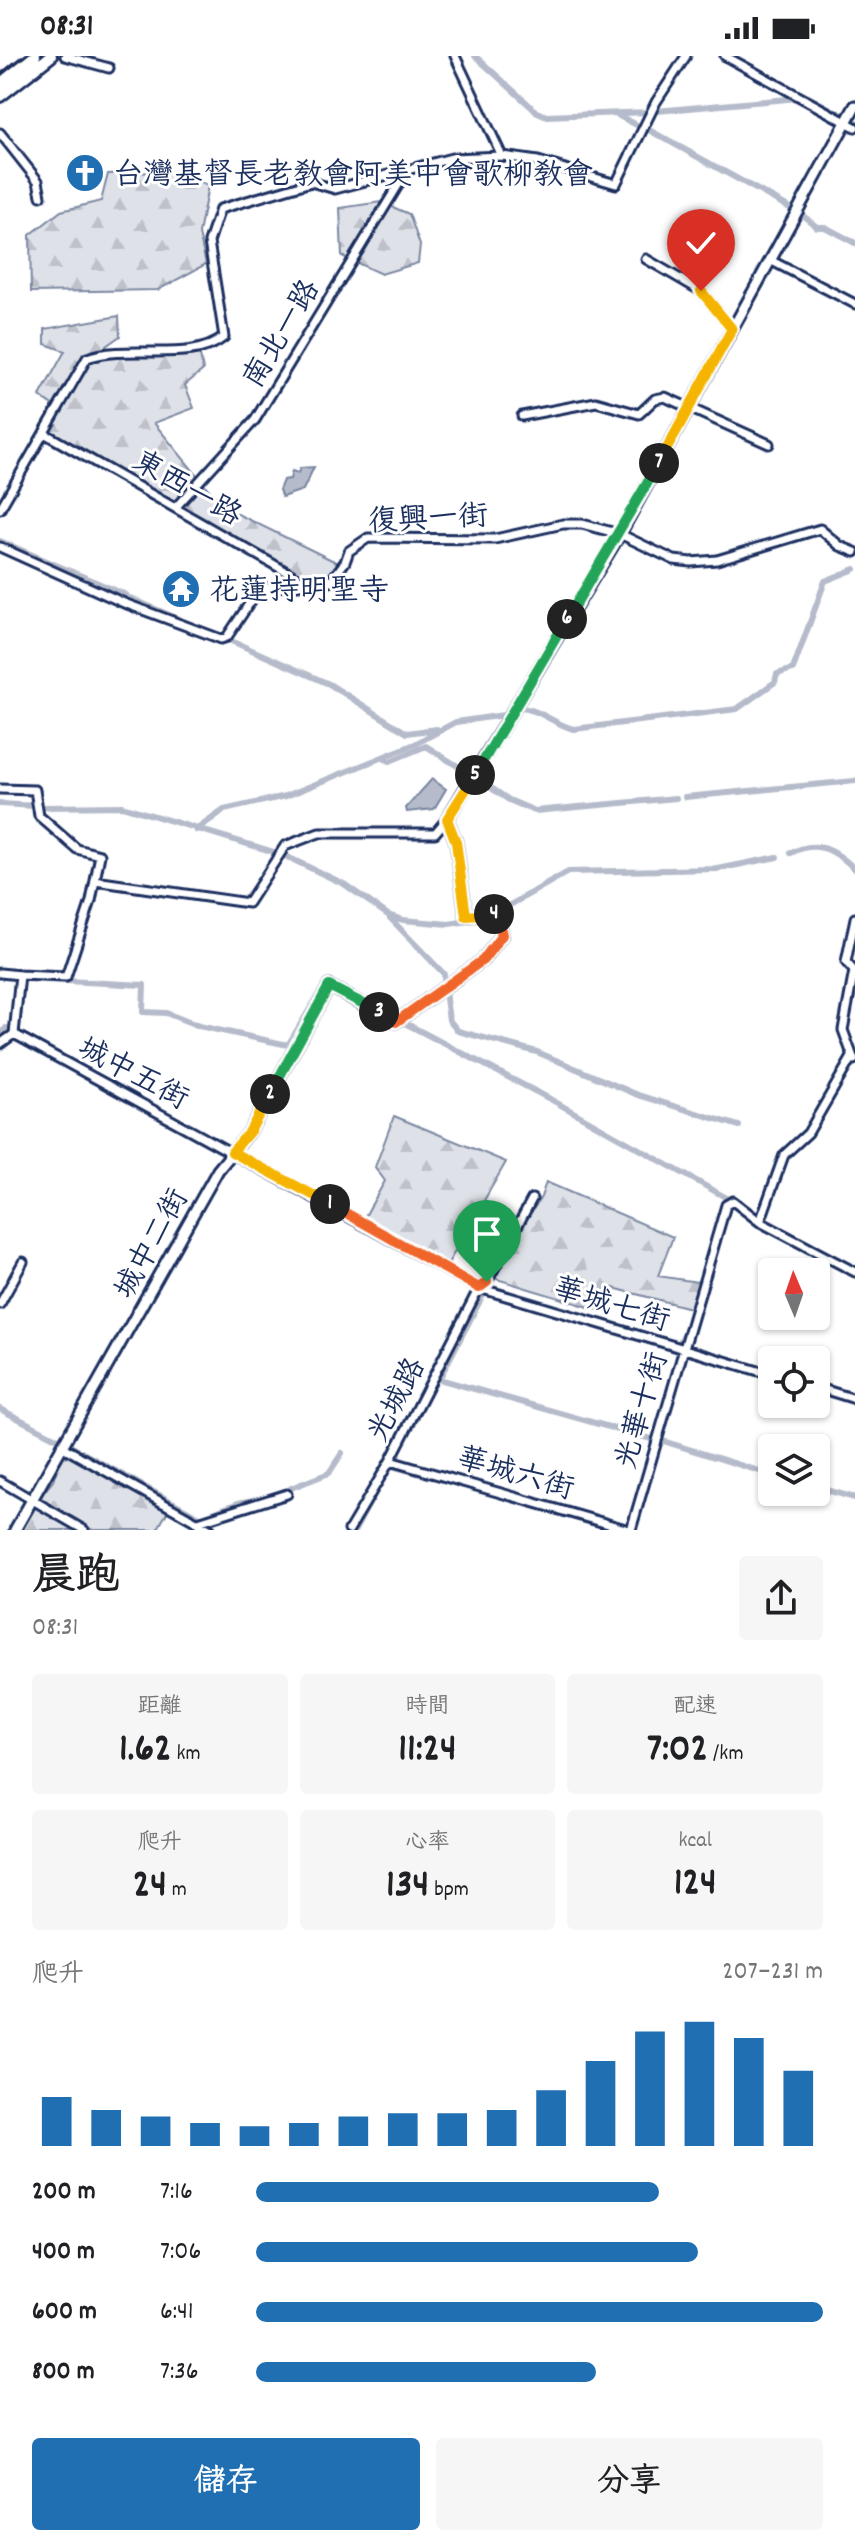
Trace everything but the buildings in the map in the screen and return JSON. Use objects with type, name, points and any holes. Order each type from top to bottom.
[{"type":"main road","points":[[0,84],[35,56]]},
{"type":"main road","points":[[0,96],[51,56]]},
{"type":"street","points":[[65,56],[109,68]]},
{"type":"street","points":[[455,56],[502,156]]},
{"type":"street","points":[[0,509],[87,358],[108,351],[200,350],[224,337],[209,242],[220,209],[311,182],[335,189],[452,158],[502,156],[538,161],[616,184],[656,102],[686,56]]},
{"type":"street","points":[[725,56],[851,124]]},
{"type":"street","points":[[95,881],[248,903],[285,846],[326,832],[435,833],[447,819],[620,534],[770,260],[851,124],[855,106]]},
{"type":"street","points":[[0,133],[38,181],[41,196]]},
{"type":"street","name":"南北一路","points":[[175,508],[255,420],[408,169]]},
{"type":"street","points":[[646,259],[701,291],[732,329]]},
{"type":"street","points":[[770,260],[855,304]]},
{"type":"street","points":[[522,416],[596,402],[639,414],[659,397],[690,406],[732,430],[769,444]]},
{"type":"street","name":"東西一路","points":[[44,433],[308,584]]},
{"type":"street","name":"復興一街","points":[[0,547],[124,603],[221,639],[227,637],[257,592],[264,588],[330,582],[349,551],[368,538],[495,539],[573,524],[620,534],[674,560],[691,562],[717,560],[820,529],[840,546],[855,552]]},
{"type":"street","points":[[0,789],[35,790],[39,816],[77,849],[100,855],[66,977],[0,973]]},
{"type":"street","name":"城中二街","points":[[15,1530],[218,1170],[250,1131],[329,986],[333,985],[396,1022],[483,960],[502,935],[499,918],[493,914],[467,917],[464,911],[456,842],[447,819]]},
{"type":"street","points":[[855,918],[846,953],[846,962],[854,971],[843,1030],[854,1060],[808,1133],[784,1155],[760,1222],[855,1272]]},
{"type":"street","points":[[0,1044],[14,1034],[20,975]]},
{"type":"street","name":"城中五街","points":[[14,1034],[232,1152]]},
{"type":"street","name":"華城七街","points":[[232,1152],[479,1288],[758,1371]]},
{"type":"street","name":"光城路","points":[[349,1530],[390,1461],[479,1288],[487,1282],[532,1199]]},
{"type":"street","name":"光華十街","points":[[630,1530],[726,1205],[733,1201],[760,1222]]},
{"type":"street","points":[[0,1304],[23,1262]]},
{"type":"street","points":[[830,1391],[855,1399]]},
{"type":"street","points":[[61,1446],[211,1530]]},
{"type":"street","name":"華城六街","points":[[390,1461],[630,1530]]},
{"type":"street","points":[[0,1481],[84,1530]]},
{"type":"street","points":[[198,1523],[287,1494]]},
{"type":"green space","points":[[181,171],[208,186],[199,234],[206,264],[158,290],[31,292],[30,235],[61,211],[101,201],[108,174]]},
{"type":"green space","points":[[381,202],[409,214],[420,245],[418,263],[381,274],[342,256],[340,208]]},
{"type":"green space","points":[[119,316],[120,336],[106,346],[107,351],[199,351],[203,370],[185,385],[194,408],[154,423],[223,507],[338,563],[330,576],[300,580],[49,432],[52,405],[40,396],[65,351],[45,344],[45,329]]},
{"type":"green space","points":[[394,1116],[506,1162],[446,1267],[364,1218],[385,1181],[375,1167]]},
{"type":"green space","points":[[546,1182],[673,1237],[658,1276],[698,1282],[690,1308],[613,1288],[599,1310],[490,1277],[541,1197]]},
{"type":"green space","points":[[63,1452],[169,1509],[157,1530],[93,1530],[38,1499],[53,1481]]},
{"type":"green space","points":[[35,1505],[77,1530],[21,1530]]},
{"type":"water","points":[[314,467],[303,490],[282,497],[279,490],[283,480],[290,479],[292,471],[298,473],[300,468]]},
{"type":"water","points":[[432,779],[446,789],[434,809],[407,812],[406,808]]},
{"type":"waterway","points":[[475,56],[537,112],[547,116],[649,112]]},
{"type":"waterway","points":[[808,97],[842,115]]},
{"type":"waterway","points":[[657,111],[798,98]]},
{"type":"waterway","points":[[619,116],[641,127]]},
{"type":"waterway","points":[[649,130],[792,209]]},
{"type":"waterway","points":[[801,214],[817,227],[825,227],[855,243]]},
{"type":"waterway","points":[[0,541],[126,595]]},
{"type":"waterway","points":[[518,708],[533,711],[574,729],[737,709],[775,682],[777,674],[793,669],[825,581],[855,569]]},
{"type":"waterway","points":[[130,598],[204,630]]},
{"type":"waterway","points":[[229,640],[329,684],[407,733],[437,729]]},
{"type":"waterway","points":[[196,830],[224,810],[286,796],[415,744],[456,722],[504,715]]},
{"type":"waterway","points":[[383,758],[390,761],[426,746],[470,774]]},
{"type":"waterway","points":[[475,777],[509,800],[535,811],[676,798]]},
{"type":"waterway","points":[[685,797],[855,781]]},
{"type":"waterway","points":[[0,804],[36,806]]},
{"type":"waterway","points":[[44,807],[122,806],[274,852]]},
{"type":"waterway","points":[[791,853],[817,847],[833,852],[855,869]]},
{"type":"waterway","points":[[283,855],[344,884],[388,915],[403,920],[449,924],[481,919]]},
{"type":"waterway","points":[[503,909],[568,872],[718,869],[777,857]]},
{"type":"waterway","points":[[390,918],[444,974],[444,984]]},
{"type":"waterway","points":[[27,979],[144,985],[143,1012],[166,1013],[199,1026],[288,1045],[324,986],[333,983],[353,994]]},
{"type":"waterway","points":[[445,991],[449,1020],[458,1031],[537,1052],[638,1095],[739,1126]]},
{"type":"waterway","points":[[403,1022],[550,1099],[734,1202]]},
{"type":"waterway","points":[[0,1037],[6,1028],[11,1029]]},
{"type":"waterway","points":[[17,1032],[137,1097]]},
{"type":"waterway","points":[[241,1154],[371,1225]]},
{"type":"waterway","points":[[762,1218],[808,1244]]},
{"type":"waterway","points":[[489,1287],[627,1328]]},
{"type":"waterway","points":[[483,1295],[439,1379],[655,1440]]},
{"type":"waterway","points":[[672,1342],[679,1344],[687,1328]]},
{"type":"waterway","points":[[0,1409],[60,1440]]},
{"type":"waterway","points":[[663,1441],[758,1471]]},
{"type":"waterway","points":[[70,1446],[201,1518],[238,1503],[268,1497]]},
{"type":"waterway","points":[[291,1488],[329,1473],[342,1453]]},
{"type":"waterway","points":[[386,1470],[392,1466],[431,1477]]},
{"type":"waterway","points":[[355,1530],[378,1487]]},
{"type":"waterway","points":[[830,1491],[855,1498]]},
{"type":"railway","points":[[0,74],[22,56]]},
{"type":"place","name":"台灣基督長老教會阿美中會歌柳教會","points":[[85,173]]},
{"type":"place","name":"花蓮持明聖寺","points":[[181,589]]},
{"type":"route","points":[[487,1282],[479,1288],[445,1271],[232,1152],[250,1131],[329,986],[333,985],[396,1022],[483,960],[502,935],[499,918],[493,914],[467,917],[464,911],[456,842],[447,819],[620,534],[732,329],[701,291]]}]
